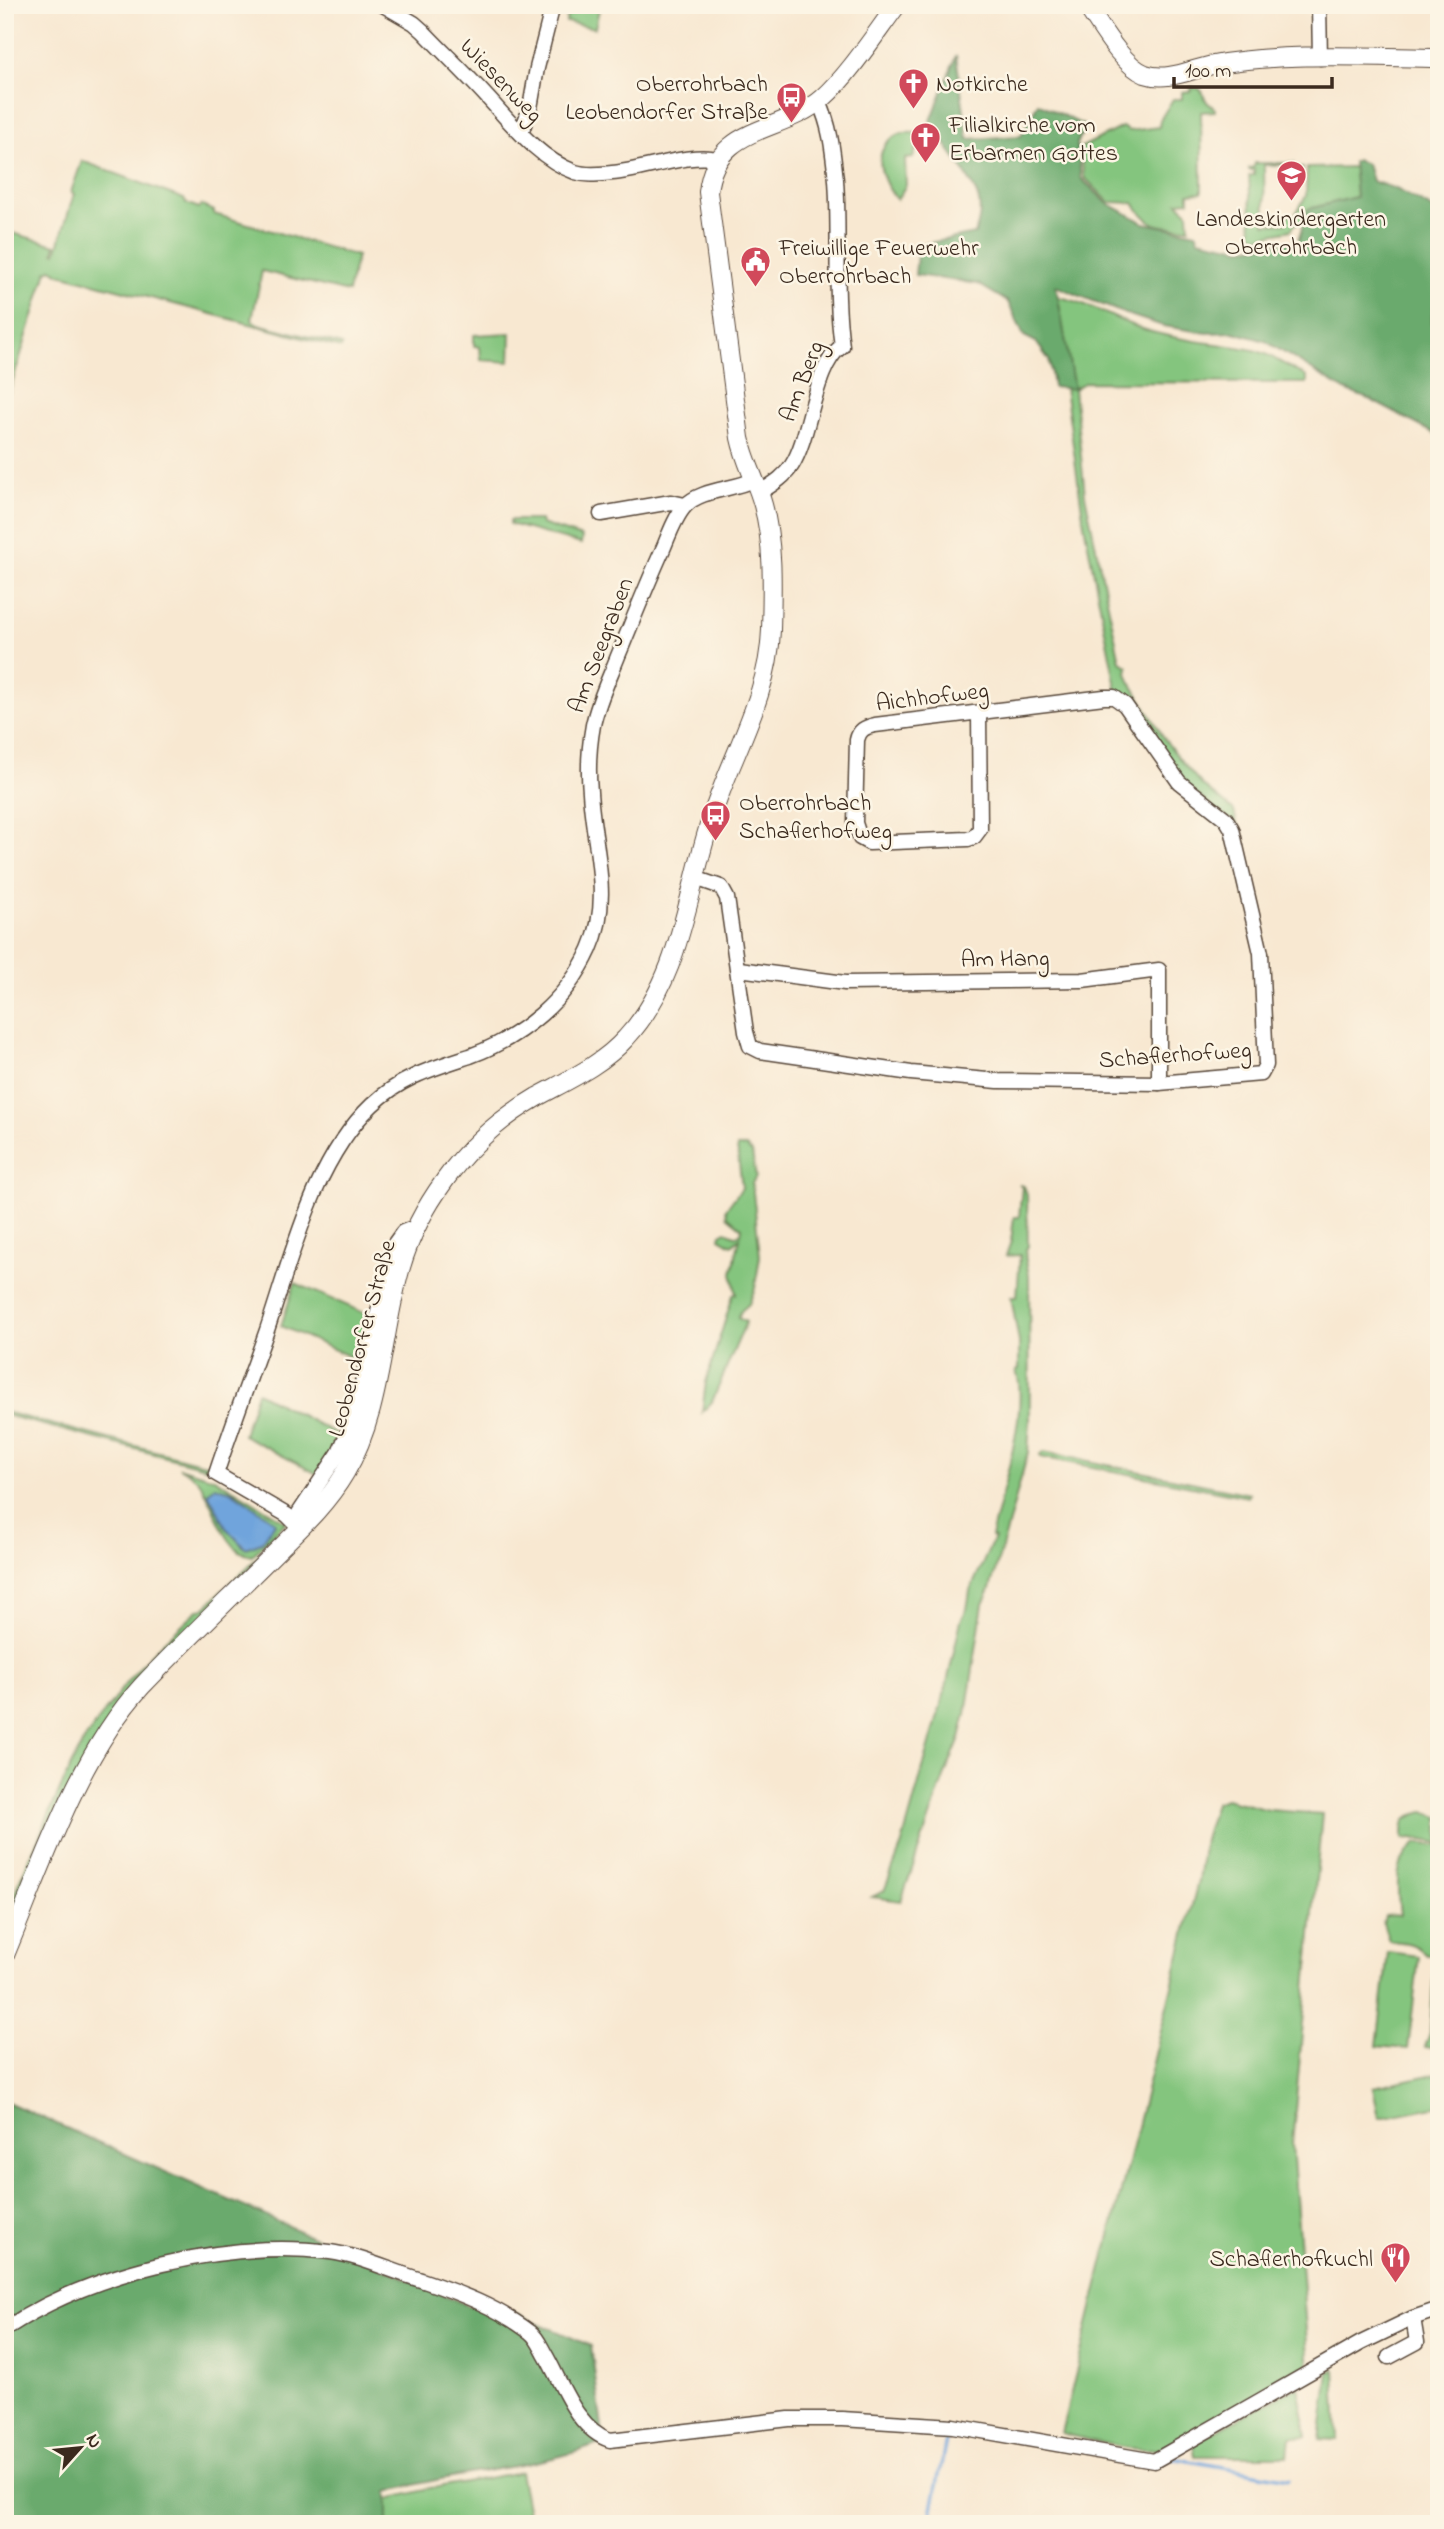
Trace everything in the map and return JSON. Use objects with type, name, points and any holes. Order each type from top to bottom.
[{"type":"main road","points":[[717,159],[742,139],[819,102],[835,86],[897,5]]},
{"type":"main road","points":[[1086,5],[1126,61],[1140,72],[1153,76],[1176,75],[1226,63],[1321,58],[1439,58]]},
{"type":"main road","name":"Leobendorfer Straße","points":[[5,1955],[92,1753],[104,1735],[142,1687],[334,1491],[357,1450],[376,1387],[400,1270],[418,1226],[447,1176],[492,1129],[525,1105],[604,1057],[634,1029],[653,1002],[664,979],[713,812],[758,698],[769,654],[771,555],[766,517],[740,438],[708,192],[709,180],[717,159]]},
{"type":"street","name":"Wiesenweg","points":[[383,5],[423,31],[521,133],[554,161],[579,173],[620,173],[701,157],[717,159]]},
{"type":"street","points":[[521,133],[530,108],[553,5]]},
{"type":"street","points":[[1319,5],[1321,58]]},
{"type":"street","name":"Am Berg","points":[[756,487],[779,480],[794,461],[829,359],[842,346],[839,328],[839,223],[834,154],[827,121],[819,102]]},
{"type":"street","points":[[601,514],[671,502],[685,505],[696,498],[756,487]]},
{"type":"street","name":"Am Seegraben","points":[[300,1528],[287,1515],[216,1474],[303,1223],[325,1171],[346,1136],[372,1105],[415,1074],[494,1046],[510,1037],[548,1009],[566,989],[591,948],[599,922],[600,863],[589,791],[593,727],[600,701],[655,566],[685,505]]},
{"type":"street","name":"Aichhofweg","points":[[979,713],[981,781],[978,834],[968,839],[869,843],[860,838],[855,823],[857,740],[861,731],[875,725],[1114,697]]},
{"type":"street","name":"Schaflerhofweg","points":[[739,969],[750,1046],[764,1052],[911,1073],[998,1081],[1159,1083],[1254,1076],[1264,1072],[1266,1062],[1262,964],[1229,823],[1179,782],[1131,712],[1114,697]]},
{"type":"street","points":[[695,878],[719,886],[726,894],[739,969]]},
{"type":"street","name":"Am Hang","points":[[739,969],[845,983],[1082,980],[1159,970],[1159,1083]]},
{"type":"street","points":[[5,2329],[62,2299],[106,2281],[166,2264],[219,2252],[275,2248],[332,2252],[486,2304],[513,2320],[533,2334],[577,2413],[600,2437],[610,2440],[789,2419],[842,2418],[953,2426],[1154,2461],[1361,2343],[1413,2318],[1439,2309]]},
{"type":"street","points":[[1389,2357],[1417,2343],[1413,2318]]},
{"type":"green space","points":[[569,5],[600,5],[595,28],[566,22]]},
{"type":"green space","points":[[956,55],[968,139],[1021,136],[1038,103],[1085,126],[1077,144],[1081,178],[1107,203],[1144,223],[1197,233],[1198,239],[1241,248],[1298,241],[1308,209],[1356,197],[1353,162],[1356,160],[1367,164],[1372,181],[1396,189],[1439,212],[1439,296],[1432,319],[1440,368],[1439,436],[1371,400],[1345,390],[1265,341],[1234,332],[1207,333],[1163,326],[1056,286],[1074,389],[1053,387],[1049,360],[1036,342],[1024,336],[1008,302],[978,284],[915,275],[918,245],[975,234],[979,221],[980,210],[976,193],[949,150],[929,126]]},
{"type":"green space","points":[[1191,87],[1200,89],[1207,102],[1215,109],[1201,112],[1202,192],[1189,193],[1189,201],[1178,202],[1188,213],[1189,228],[1163,226],[1151,222],[1134,203],[1109,202],[1084,177],[1080,148],[1122,127],[1129,131],[1159,127],[1160,120],[1173,99],[1182,99],[1182,92],[1192,91]]},
{"type":"green space","points":[[902,133],[920,134],[933,145],[928,148],[919,147],[913,158],[905,159],[906,185],[897,200],[886,182],[880,163],[885,146]]},
{"type":"green space","points":[[82,161],[184,199],[186,203],[199,208],[201,205],[214,211],[214,214],[357,256],[348,292],[262,271],[252,320],[258,324],[342,345],[341,348],[60,274],[51,269],[47,271],[9,393],[5,395],[5,231],[56,245],[56,253],[74,194],[71,192]]},
{"type":"green space","name":"Landeskindergarten Oberrohrbach","points":[[1255,163],[1294,163],[1294,168],[1303,168],[1299,179],[1294,181],[1294,173],[1286,174],[1285,165],[1264,165],[1265,224],[1286,223],[1287,215],[1295,215],[1306,196],[1307,168],[1354,167],[1356,197],[1308,209],[1301,222],[1295,224],[1291,230],[1258,237],[1252,233],[1249,176],[1254,175],[1254,170],[1249,168],[1254,167]]},
{"type":"green space","points":[[1057,297],[1079,302],[1157,333],[1254,350],[1307,377],[1307,383],[1086,382],[1074,389],[1085,495],[1120,661],[1128,667],[1130,681],[1166,741],[1203,786],[1234,811],[1256,909],[1235,827],[1187,786],[1116,687],[1084,524],[1065,388],[1073,388]]},
{"type":"green space","points":[[511,333],[510,362],[481,360],[480,347],[474,346],[474,335]]},
{"type":"green space","points":[[510,520],[540,520],[541,524],[582,537],[581,544],[510,524]]},
{"type":"green space","points":[[737,1147],[746,1147],[752,1153],[756,1177],[752,1183],[760,1256],[755,1288],[749,1304],[738,1318],[746,1322],[712,1402],[702,1412],[706,1382],[733,1295],[736,1294],[732,1273],[740,1238],[732,1245],[720,1238],[726,1231],[735,1235],[741,1234],[742,1228],[727,1216],[726,1209],[742,1188]]},
{"type":"green space","points":[[1019,1185],[1024,1186],[1027,1194],[1028,1246],[1025,1256],[1029,1276],[1028,1452],[989,1592],[983,1604],[960,1738],[901,1901],[872,1897],[884,1891],[901,1847],[946,1687],[961,1620],[967,1609],[970,1591],[994,1538],[991,1537],[1017,1429],[1019,1387],[1016,1371],[1019,1369],[1019,1342],[1011,1297],[1017,1297],[1020,1255],[1006,1256],[1014,1217],[1019,1217],[1022,1187]]},
{"type":"green space","points":[[295,1283],[369,1315],[362,1362],[281,1326]]},
{"type":"green space","points":[[257,1392],[340,1436],[319,1475],[243,1435]]},
{"type":"green space","points":[[5,1412],[201,1463],[215,1461],[211,1466],[204,1467],[5,1415]]},
{"type":"green space","points":[[1044,1452],[1250,1494],[1248,1497],[1040,1457]]},
{"type":"green space","points":[[179,1467],[214,1478],[286,1522],[252,1556],[242,1553],[227,1537],[200,1483],[193,1475]],"holes":[[[231,1491],[275,1523],[261,1542],[245,1548],[227,1529],[208,1493]]]},
{"type":"green space","points":[[288,1529],[117,1708],[5,1941],[5,1919],[18,1884],[71,1765],[87,1736],[127,1682],[156,1649]]},
{"type":"green space","points":[[1225,1799],[1269,1810],[1322,1814],[1292,2144],[1309,2370],[1163,2448],[1138,2449],[1061,2433],[1198,1881],[1204,1840],[1215,1803]]},
{"type":"green space","points":[[1424,1812],[1439,1817],[1439,1843],[1403,1839],[1406,1819]]},
{"type":"green space","points":[[1417,1843],[1439,1846],[1439,2049],[1425,2047],[1430,2033],[1435,1954],[1427,1955],[1410,1944],[1389,1941],[1383,1923],[1385,1916],[1400,1915],[1400,1866],[1409,1850]]},
{"type":"green space","points":[[1388,1952],[1419,1956],[1408,2049],[1377,2046]]},
{"type":"green space","points":[[1439,2073],[1439,2106],[1379,2118],[1373,2087]]},
{"type":"green space","points":[[5,2101],[469,2306],[490,2302],[591,2346],[604,2442],[551,2459],[388,2492],[388,2524],[5,2524]]},
{"type":"green space","points":[[1335,2369],[1338,2440],[1320,2439],[1329,2372]]},
{"type":"green space","points":[[1298,2386],[1307,2436],[1290,2437],[1288,2456],[1195,2456],[1193,2443]]},
{"type":"green space","points":[[520,2472],[530,2524],[388,2524],[388,2499]]},
{"type":"water","points":[[215,1486],[231,1491],[273,1520],[275,1523],[262,1542],[245,1548],[227,1529],[208,1493]]},
{"type":"waterway","points":[[929,2524],[947,2435]]},
{"type":"waterway","points":[[1173,2458],[1289,2479]]},
{"type":"place","name":"Notkirche","points":[[913,110]]},
{"type":"place","name":"Oberrohrbach Leobendorfer Straße","points":[[791,124]]},
{"type":"place","name":"Filialkirche vom Erbarmen Gottes","points":[[926,165]]},
{"type":"place","name":"Landeskindergarten Oberrohrbach","points":[[1291,203]]},
{"type":"place","name":"Freiwillige Feuerwehr Oberrohrbach","points":[[756,288]]},
{"type":"place","name":"Oberrohrbach Schaflerhofweg","points":[[716,843]]},
{"type":"place","name":"Schaflerhofkuchl","points":[[1396,2285]]}]
